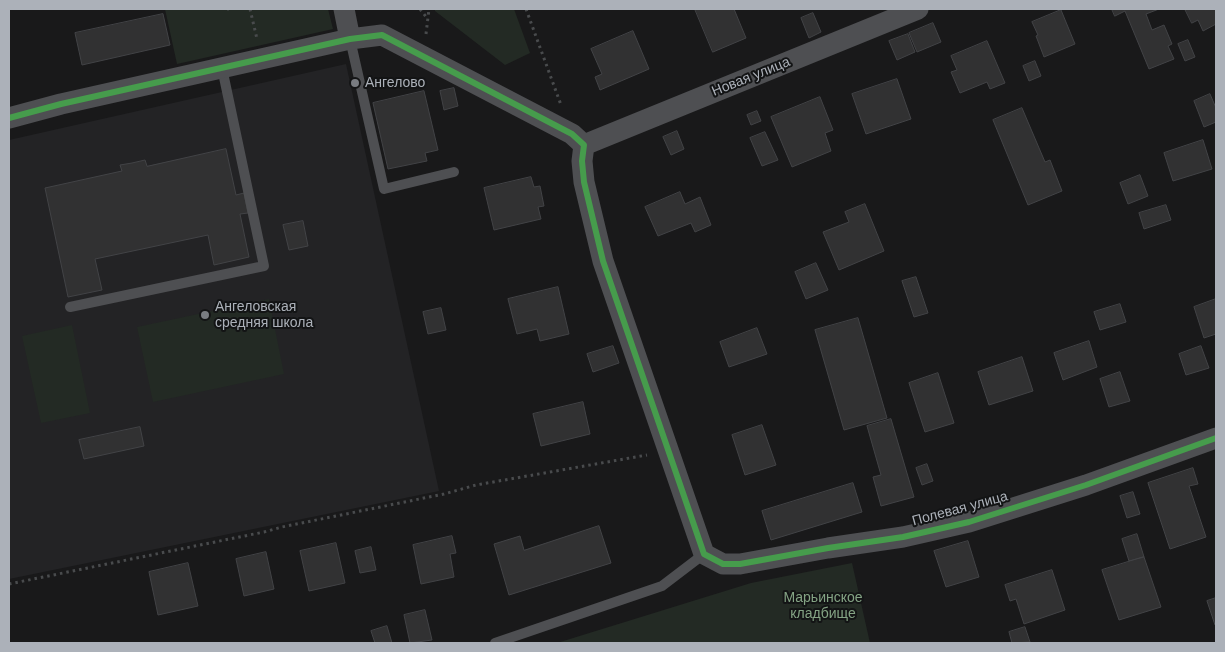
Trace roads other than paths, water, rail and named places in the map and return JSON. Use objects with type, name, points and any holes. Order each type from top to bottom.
[{"type":"street","points":[[344,9],[350,39]]},
{"type":"street","name":"Новая улица","points":[[578,140],[918,9]]},
{"type":"street","points":[[9,118],[61,104],[350,39],[382,35],[578,140],[584,182],[603,260],[704,554]]},
{"type":"street","name":"Полевая улица","points":[[704,554],[723,564],[740,564],[903,537],[969,522],[1086,485],[1216,438]]},
{"type":"lane","points":[[350,39],[384,189],[454,172]]},
{"type":"lane","points":[[70,307],[264,266],[222,68]]},
{"type":"lane","points":[[496,643],[662,586],[704,554]]},
{"type":"place","name":"Ангелово","points":[[355,83]]},
{"type":"place","name":"Ангеловская средняя школа","points":[[205,315]]},
{"type":"park label","name":"Марьинское кладбище","points":[[823,606]]}]
